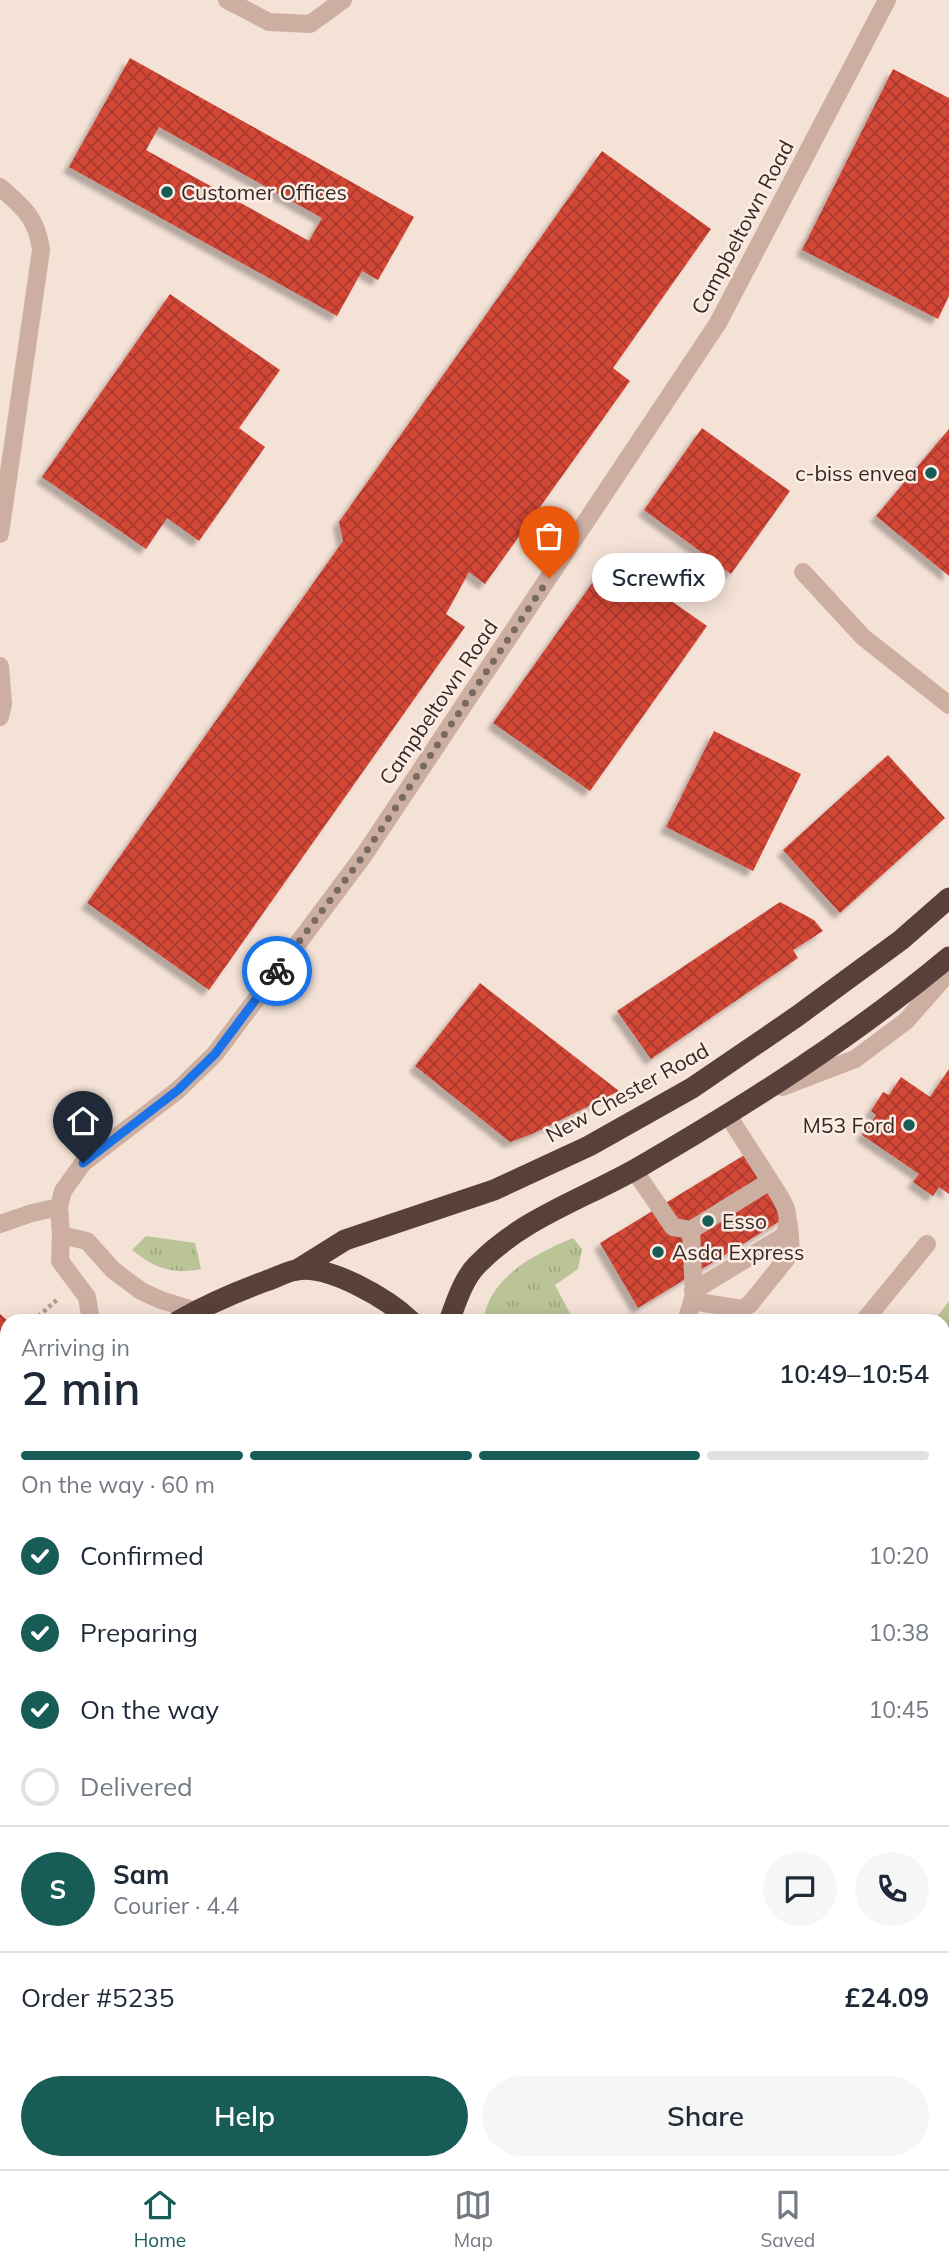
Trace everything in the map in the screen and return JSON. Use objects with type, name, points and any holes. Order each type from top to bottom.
[{"type":"highway","name":"New Chester Road","points":[[191,1314],[242,1290],[297,1270],[345,1240],[494,1190],[589,1146],[692,1088],[807,1009],[901,940],[949,898]]},
{"type":"highway","points":[[452,1314],[476,1266],[523,1227],[634,1170],[781,1081],[908,990],[949,957]]},
{"type":"highway","points":[[297,1270],[327,1273],[380,1297],[402,1314]]},
{"type":"street","points":[[227,0],[269,22],[310,24],[343,0]]},
{"type":"street","name":"Campbeltown Road","points":[[59,1207],[64,1191],[83,1163],[178,1090],[215,1054],[364,855],[718,323],[887,0]]},
{"type":"street","points":[[0,187],[31,217],[39,233],[41,250],[0,534]]},
{"type":"street","points":[[803,572],[863,637],[949,705]]},
{"type":"street","points":[[0,666],[3,704],[0,717]]},
{"type":"street","points":[[755,1097],[855,1059],[906,1021],[949,972]]},
{"type":"street","points":[[693,1296],[741,1309],[750,1304],[791,1253],[787,1209],[727,1114]]},
{"type":"street","points":[[634,1170],[673,1227],[691,1230],[770,1181]]},
{"type":"street","points":[[0,1224],[59,1207],[60,1261],[87,1297],[90,1314]]},
{"type":"street","points":[[693,1296],[785,1236],[789,1224]]},
{"type":"street","points":[[688,1314],[693,1296],[691,1230]]},
{"type":"street","points":[[61,1235],[87,1241],[113,1270],[141,1291],[184,1314]]},
{"type":"street","points":[[870,1314],[927,1244]]},
{"type":"path","points":[[41,1314],[62,1295]]},
{"type":"green space","points":[[146,1236],[195,1243],[201,1269],[181,1271],[156,1266],[132,1250]]},
{"type":"green space","points":[[573,1238],[582,1249],[578,1269],[555,1285],[570,1314],[485,1314],[495,1291],[505,1279],[544,1251]]},
{"type":"green space","points":[[949,1301],[949,1314],[939,1314]]},
{"type":"building","name":"Customer Offices","points":[[130,58],[414,217],[378,280],[362,271],[337,316],[69,167]],"holes":[[[159,127],[322,218],[309,241],[146,150]]]},
{"type":"building","points":[[893,69],[949,98],[949,296],[938,319],[802,250]]},
{"type":"building","points":[[602,151],[711,229],[613,368],[630,381],[485,584],[469,572],[446,614],[465,627],[209,990],[87,903],[343,541],[339,522]]},
{"type":"building","points":[[170,294],[280,370],[239,428],[265,447],[199,541],[167,518],[146,549],[42,477]]},
{"type":"building","points":[[702,428],[790,491],[731,574],[644,510]]},
{"type":"building","name":"c-biss envea","points":[[949,429],[949,576],[876,516]]},
{"type":"building","points":[[610,558],[707,626],[590,791],[493,723]]},
{"type":"building","points":[[714,731],[801,774],[753,871],[666,827]]},
{"type":"building","points":[[888,755],[945,818],[840,913],[783,850]]},
{"type":"building","points":[[780,902],[814,920],[823,931],[793,950],[798,958],[651,1059],[617,1011]]},
{"type":"building","points":[[480,983],[619,1091],[510,1142],[415,1066]]},
{"type":"building","name":"M53 Ford","points":[[949,1069],[949,1194],[939,1187],[933,1196],[913,1182],[919,1174],[862,1135],[876,1115],[871,1111],[883,1092],[889,1095],[901,1077],[930,1097]]},
{"type":"building","points":[[746,1154],[785,1218],[638,1308],[600,1243]]},
{"type":"way so far","points":[[277,971],[364,855],[549,578]]},
{"type":"place","name":"Customer Offices","points":[[167,192]]},
{"type":"place","name":"c-biss envea","points":[[931,473]]},
{"type":"place","name":"Screwfix","points":[[549,578]]},
{"type":"place","name":"M53 Ford","points":[[909,1125]]},
{"type":"place","name":"Esso","points":[[708,1221]]},
{"type":"place","name":"Asda Express","points":[[658,1252]]},
{"type":"route","points":[[83,1163],[178,1090],[215,1054],[277,971]]}]
